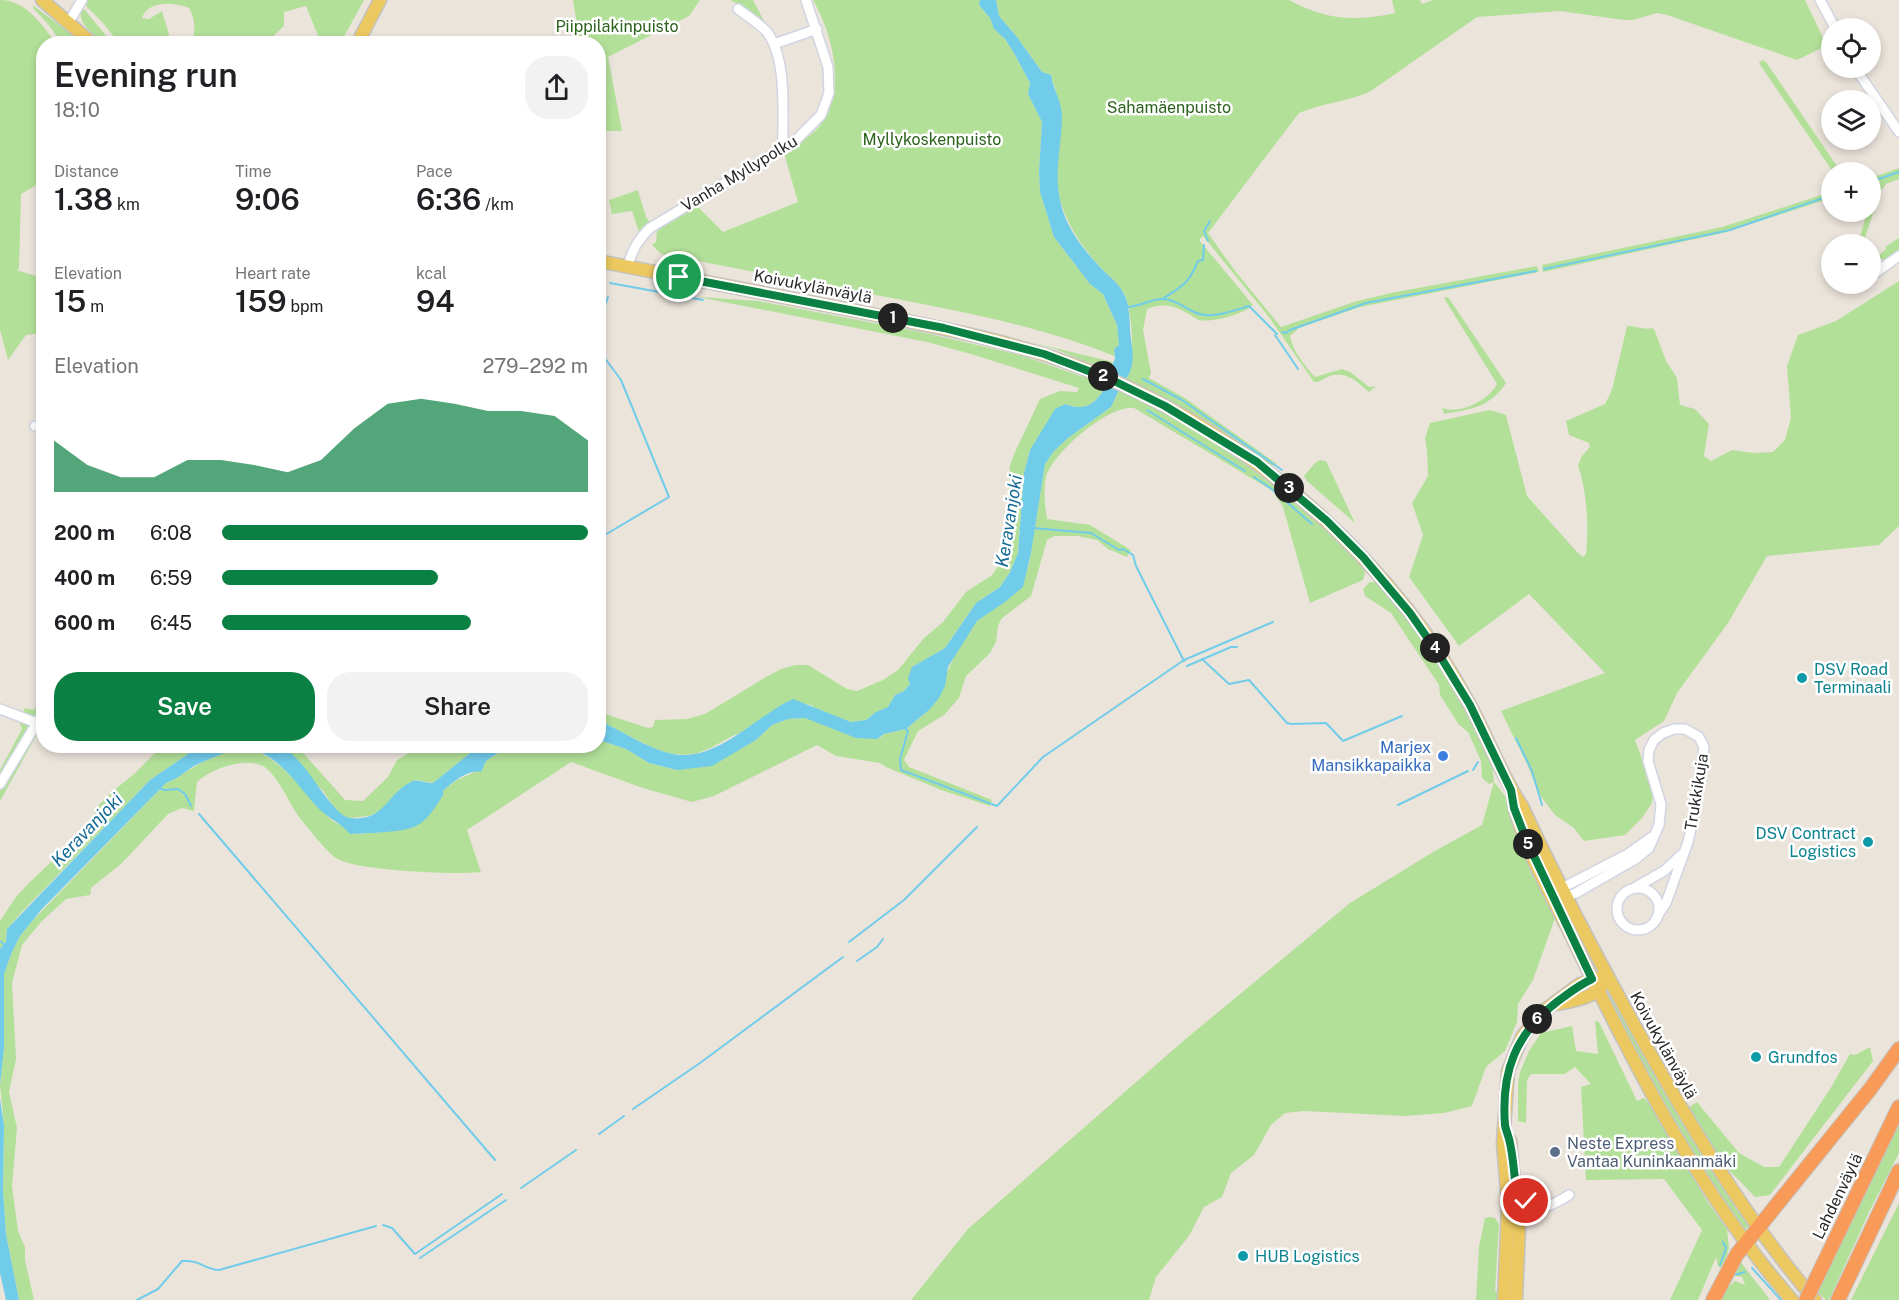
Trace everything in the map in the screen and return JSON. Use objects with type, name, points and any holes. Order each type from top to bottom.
[{"type":"highway","points":[[1713,1300],[1737,1254],[1871,1088],[1899,1048]]},
{"type":"highway","name":"Lahdenväylä","points":[[1806,1300],[1899,1107]]},
{"type":"highway","points":[[1839,1297],[1899,1171]]},
{"type":"main road","points":[[42,0],[84,36]]},
{"type":"main road","points":[[361,36],[380,0]]},
{"type":"main road","name":"Koivukylänväylä","points":[[606,262],[944,328],[1044,354],[1131,388],[1194,422],[1257,462],[1327,521],[1363,557],[1410,613],[1440,656],[1470,705],[1511,790],[1522,806],[1608,977],[1706,1152],[1757,1229],[1783,1264],[1815,1300]]},
{"type":"main road","name":"Koivukylänväylä","points":[[1511,790],[1514,808],[1526,839],[1554,900],[1598,991],[1667,1119],[1745,1244],[1792,1300]]},
{"type":"main road","points":[[1516,1300],[1519,1240],[1503,1143],[1505,1092],[1511,1060],[1527,1030],[1542,1012],[1580,984],[1592,979],[1608,977]]},
{"type":"main road","points":[[1551,1006],[1598,991],[1608,977]]},
{"type":"main road","points":[[1504,1300],[1514,1206]]},
{"type":"street","points":[[69,22],[82,0]]},
{"type":"street","name":"Vanha Myllypolku","points":[[628,266],[637,243],[650,228],[796,140],[811,128],[821,115],[826,105],[830,82],[825,54],[806,0]]},
{"type":"street","points":[[1820,0],[1830,18]]},
{"type":"street","points":[[738,9],[767,32],[774,44],[781,75],[783,148]]},
{"type":"street","points":[[774,44],[817,29]]},
{"type":"street","points":[[1862,78],[1899,132]]},
{"type":"street","points":[[1881,269],[1899,256]]},
{"type":"street","points":[[0,709],[36,723]]},
{"type":"street","points":[[0,784],[36,725]]},
{"type":"street","name":"Trukkikuja","points":[[1554,900],[1565,892],[1645,852],[1653,842],[1653,836],[1659,825],[1661,804],[1648,761],[1651,745],[1658,736],[1668,730],[1685,729],[1695,734],[1703,743],[1693,821],[1666,903],[1651,926],[1645,929],[1632,929],[1621,922],[1617,910],[1624,893],[1664,871],[1682,853]]},
{"type":"street","points":[[1644,742],[1648,761]]},
{"type":"street","points":[[1635,888],[1642,888],[1654,895],[1659,908],[1658,915]]},
{"type":"street","points":[[1514,1206],[1536,1210],[1569,1196]]},
{"type":"green space","points":[[0,0],[18,4],[39,21],[51,36],[36,36],[36,185],[21,194],[19,269],[16,270],[36,276],[36,334],[26,335],[8,360],[0,330]]},
{"type":"green space","points":[[85,0],[364,0],[344,36],[318,36],[306,6],[284,12],[284,26],[273,36],[194,36],[193,17],[189,8],[176,4],[162,4],[150,8],[142,18],[149,19],[162,11],[169,36],[113,36],[85,5]]},
{"type":"green space","name":"Piippilakinpuisto","points":[[573,0],[700,0],[689,16],[608,57],[622,131],[606,131],[606,36],[579,36]]},
{"type":"green space","points":[[731,0],[753,0],[765,23]]},
{"type":"green space","name":"Myllykoskenpuisto","points":[[813,0],[980,0],[979,5],[990,18],[994,29],[1005,39],[1030,83],[1028,94],[1042,122],[1040,192],[1054,237],[1090,284],[1103,294],[1117,325],[1119,345],[1114,349],[1114,356],[1086,345],[999,320],[661,254],[652,245],[656,242],[657,229],[691,208],[699,208],[723,232],[798,202],[784,153],[815,131],[826,117],[835,85],[832,49],[821,15]]},
{"type":"green space","name":"Sahamäenpuisto","points":[[996,0],[1289,0],[1328,15],[1367,18],[1395,13],[1392,0],[1420,0],[1422,4],[1433,0],[1805,0],[1821,33],[1821,48],[1797,60],[1657,13],[1633,20],[1560,11],[1477,17],[1371,91],[1299,113],[1208,233],[1235,271],[1281,327],[1354,302],[1391,293],[1537,266],[1539,272],[1360,307],[1299,328],[1290,336],[1296,352],[1315,377],[1342,369],[1350,372],[1369,387],[1376,386],[1369,392],[1350,378],[1340,375],[1314,382],[1269,317],[1203,236],[1199,240],[1253,305],[1236,314],[1205,321],[1172,307],[1158,306],[1147,309],[1143,330],[1151,373],[1149,378],[1185,398],[1277,464],[1272,466],[1208,422],[1126,379],[1131,361],[1132,334],[1126,298],[1122,290],[1093,259],[1080,241],[1069,223],[1058,193],[1057,101],[1051,75],[1042,72],[999,16]]},
{"type":"green space","points":[[34,6],[74,36],[57,36],[33,8]]},
{"type":"green space","points":[[81,9],[85,10],[106,36],[96,36],[84,24]]},
{"type":"green space","points":[[1762,60],[1766,62],[1821,143],[1821,150],[1826,150],[1834,162],[1826,162],[1759,63]]},
{"type":"green space","points":[[1899,168],[1899,179],[1886,184],[1881,191],[1881,174]]},
{"type":"green space","points":[[638,190],[646,217],[651,224],[639,232],[632,211],[612,214],[609,200]]},
{"type":"green space","points":[[1821,195],[1821,201],[1723,233],[1543,272],[1542,265],[1722,227]]},
{"type":"green space","points":[[1864,222],[1870,222],[1866,234],[1861,234]]},
{"type":"green space","points":[[1899,238],[1899,249],[1885,260],[1881,259],[1881,253],[1886,249],[1885,247]]},
{"type":"green space","points":[[1899,281],[1899,526],[1879,545],[1767,556],[1728,623],[1677,693],[1664,721],[1635,740],[1653,789],[1652,803],[1642,818],[1625,835],[1584,841],[1574,828],[1555,815],[1539,794],[1501,711],[1605,673],[1529,594],[1459,646],[1409,577],[1423,535],[1412,503],[1428,476],[1425,438],[1430,423],[1490,410],[1506,415],[1527,496],[1583,557],[1586,554],[1587,521],[1578,465],[1590,447],[1589,443],[1569,435],[1566,421],[1605,404],[1612,390],[1627,326],[1653,328],[1655,331],[1666,361],[1677,378],[1680,405],[1695,409],[1709,424],[1704,456],[1711,461],[1732,450],[1753,453],[1773,452],[1785,440],[1791,418],[1787,366],[1798,335],[1836,321]]},
{"type":"green space","points":[[698,297],[758,301],[921,332],[1020,355],[1107,385],[1090,405],[1079,407],[1065,404],[1030,450],[1024,473],[1018,553],[1010,572],[1000,587],[976,603],[945,648],[912,667],[910,684],[904,691],[895,695],[888,707],[876,712],[866,720],[851,722],[804,704],[706,750],[684,755],[658,750],[606,724],[606,714],[648,728],[653,727],[655,720],[687,719],[705,714],[766,677],[781,669],[796,665],[808,665],[847,689],[857,691],[883,680],[898,670],[924,638],[943,622],[966,592],[992,575],[997,568],[1005,542],[1010,465],[1015,452],[1040,399],[1060,391],[1077,392],[1079,388],[927,342]]},
{"type":"green space","points":[[1448,297],[1506,383],[1493,398],[1479,406],[1444,414],[1442,408],[1449,410],[1473,405],[1488,395],[1497,384],[1444,298]]},
{"type":"green space","points":[[1030,342],[1113,362],[1109,371],[1055,349]]},
{"type":"green space","points":[[1119,390],[1153,407],[1217,445],[1277,488],[1333,537],[1360,563],[1365,572],[1363,580],[1310,603],[1283,507],[1273,491],[1134,408],[1123,409],[1097,422],[1070,444],[1051,467],[1046,477],[1044,493],[1047,519],[1090,525],[1131,550],[1127,557],[1108,549],[1097,540],[1077,536],[1054,536],[1047,540],[1031,596],[1001,619],[996,642],[990,653],[966,676],[959,698],[944,715],[918,731],[904,760],[909,767],[992,800],[990,806],[941,790],[880,763],[836,756],[817,745],[714,796],[692,802],[643,788],[571,762],[467,830],[481,872],[451,873],[383,869],[336,858],[299,817],[279,784],[266,768],[258,764],[240,763],[211,772],[197,782],[194,811],[182,808],[168,814],[122,863],[91,888],[90,895],[66,899],[41,922],[22,945],[12,983],[16,1059],[9,1092],[17,1128],[12,1186],[18,1231],[25,1247],[25,1260],[34,1300],[19,1300],[6,1234],[3,1191],[4,1125],[0,1085],[4,1047],[4,974],[20,936],[34,919],[166,783],[221,754],[259,753],[278,764],[334,822],[344,826],[351,834],[388,832],[457,780],[481,769],[486,761],[498,753],[606,753],[606,742],[626,749],[649,763],[677,770],[756,740],[772,725],[788,719],[805,718],[880,738],[884,734],[906,729],[929,710],[958,649],[977,621],[987,613],[1029,564],[1045,464],[1054,451],[1068,438],[1111,407]]},
{"type":"green space","points":[[1320,460],[1326,461],[1355,523],[1304,476]]},
{"type":"green space","points":[[1370,582],[1377,582],[1401,610],[1433,656],[1472,720],[1492,761],[1494,782],[1489,784],[1482,778],[1481,761],[1468,732],[1459,725],[1440,695],[1439,685],[1391,613],[1365,596],[1363,589]]},
{"type":"green space","points":[[36,707],[36,737],[0,801],[0,770],[22,729],[19,721],[25,708],[34,710]]},
{"type":"green space","points":[[155,753],[190,753],[150,780],[20,914],[7,929],[6,942],[0,949],[0,921],[16,897],[84,831],[98,806]]},
{"type":"green space","points":[[286,753],[303,753],[345,800],[363,801],[388,777],[397,760],[408,753],[470,753],[433,783],[416,780],[399,790],[382,810],[369,816],[349,818],[337,812],[324,792]]},
{"type":"green space","points":[[1494,782],[1506,797],[1523,852],[1555,918],[1533,980],[1518,1004],[1517,1022],[1505,1051],[1486,1067],[1472,1106],[1444,1113],[1405,1116],[1304,1111],[1285,1113],[1271,1125],[1254,1155],[1231,1173],[1222,1197],[1204,1207],[1189,1236],[1156,1277],[1149,1300],[911,1300],[968,1229],[1182,1042],[1350,903],[1482,825]]},
{"type":"green space","points":[[1605,990],[1708,1166],[1750,1226],[1743,1231],[1693,1155],[1645,1070]]},
{"type":"green space","points":[[1595,1021],[1599,1022],[1637,1101],[1644,1098],[1653,1108],[1707,1201],[1727,1229],[1729,1248],[1723,1269],[1718,1266],[1716,1257],[1698,1300],[1670,1300],[1702,1230],[1664,1179],[1586,1180],[1581,1087],[1591,1084],[1575,1067],[1565,1074],[1531,1074],[1527,1080],[1526,1123],[1518,1121],[1520,1072],[1529,1051],[1541,1033],[1572,1026],[1576,1051],[1598,1054]]},
{"type":"green space","points":[[1870,1047],[1873,1061],[1770,1195],[1755,1197],[1725,1166],[1688,1108],[1697,1102],[1739,1153],[1764,1167],[1779,1167],[1850,1054],[1855,1055]]},
{"type":"green space","points":[[1899,1118],[1899,1153],[1829,1300],[1826,1300],[1817,1291]]},
{"type":"green space","points":[[1899,1203],[1899,1300],[1851,1300]]},
{"type":"green space","points":[[1485,1218],[1495,1218],[1499,1224],[1495,1291],[1499,1292],[1499,1300],[1476,1300],[1479,1247]]},
{"type":"green space","points":[[1739,1260],[1770,1300],[1721,1300],[1727,1288],[1735,1281],[1745,1285],[1742,1277],[1731,1275]]},
{"type":"water","points":[[980,0],[996,0],[999,16],[1042,72],[1051,75],[1062,114],[1058,164],[1060,201],[1075,236],[1084,249],[1119,286],[1126,299],[1133,354],[1131,369],[1126,379],[1109,371],[1115,359],[1114,349],[1119,345],[1117,325],[1103,294],[1090,284],[1054,237],[1040,192],[1042,122],[1028,94],[1030,83],[1005,39],[994,29],[990,18],[979,5]]},
{"type":"water","points":[[1107,385],[1119,390],[1111,407],[1068,438],[1054,451],[1045,464],[1031,553],[1023,587],[977,621],[948,667],[945,686],[939,698],[929,710],[906,729],[884,734],[877,739],[856,738],[805,718],[788,719],[772,725],[756,740],[712,766],[677,770],[649,763],[626,749],[606,742],[606,724],[665,752],[683,755],[700,753],[732,738],[793,699],[851,722],[866,720],[876,712],[888,707],[895,695],[904,691],[910,684],[908,678],[912,667],[945,648],[976,603],[1000,587],[1010,572],[1018,553],[1024,473],[1030,450],[1055,409],[1065,404],[1085,407],[1098,397]]},
{"type":"water","points":[[190,753],[225,753],[194,766],[166,783],[42,909],[20,936],[4,974],[4,1048],[0,1085],[0,949],[6,942],[7,929],[150,780]]},
{"type":"water","points":[[263,753],[291,753],[342,815],[362,818],[371,816],[385,806],[396,793],[411,782],[433,783],[470,753],[498,753],[486,761],[481,772],[466,775],[443,791],[435,808],[416,826],[393,831],[350,834],[318,808],[274,760]]},
{"type":"water","points":[[0,1099],[4,1125],[3,1191],[6,1234],[19,1300],[6,1300],[0,1273]]},
{"type":"waterway","points":[[1881,178],[1899,172]]},
{"type":"waterway","points":[[1544,269],[1730,230],[1821,199]]},
{"type":"waterway","points":[[1208,241],[1204,231],[1210,221]]},
{"type":"waterway","points":[[1164,298],[1185,283],[1198,261],[1203,260],[1204,245]]},
{"type":"waterway","points":[[1282,332],[1286,333],[1366,303],[1536,271]]},
{"type":"waterway","points":[[610,283],[703,300]]},
{"type":"waterway","points":[[606,303],[608,297]]},
{"type":"waterway","points":[[1127,307],[1164,299],[1207,315],[1222,314],[1249,306],[1277,334]]},
{"type":"waterway","points":[[1275,335],[1298,369]]},
{"type":"waterway","points":[[606,360],[621,380],[669,497],[606,534]]},
{"type":"waterway","points":[[1143,379],[1182,400],[1282,470]]},
{"type":"waterway","points":[[1147,410],[1245,471]]},
{"type":"waterway","points":[[1254,477],[1273,490],[1312,524]]},
{"type":"waterway","points":[[1033,528],[1091,533],[1119,550],[1123,549],[1133,555],[1136,566],[1184,661]]},
{"type":"waterway","points":[[904,727],[908,731],[900,759],[901,770],[997,806],[1043,757],[1184,660],[1273,622]]},
{"type":"waterway","points":[[1187,666],[1231,647],[1237,647]]},
{"type":"waterway","points":[[1202,659],[1229,684],[1249,680],[1287,723],[1326,723],[1343,741],[1402,716]]},
{"type":"waterway","points":[[1516,738],[1532,771],[1542,805]]},
{"type":"waterway","points":[[1473,770],[1478,762]]},
{"type":"waterway","points":[[1398,805],[1468,771]]},
{"type":"waterway","points":[[158,788],[178,789],[185,794],[191,806]]},
{"type":"waterway","points":[[199,814],[495,1160]]},
{"type":"waterway","points":[[849,942],[904,900],[977,827]]},
{"type":"waterway","points":[[857,961],[877,947],[883,939]]},
{"type":"waterway","name":"Keravanjoki","points":[[0,941],[6,946]]},
{"type":"waterway","points":[[633,1109],[700,1063],[843,957]]},
{"type":"waterway","points":[[599,1134],[624,1116]]},
{"type":"waterway","points":[[521,1188],[576,1150]]},
{"type":"waterway","points":[[383,1225],[392,1228],[415,1254],[502,1194]]},
{"type":"waterway","points":[[420,1258],[506,1200]]},
{"type":"waterway","points":[[137,1300],[158,1289],[182,1261],[194,1262],[219,1270],[376,1226]]},
{"type":"waterway","points":[[1720,1265],[1726,1248],[1723,1242]]},
{"type":"waterway","points":[[1752,1268],[1781,1300]]},
{"type":"waterway","points":[[1734,1275],[1745,1272]]},
{"type":"place","name":"DSV Road Terminaali","points":[[1802,678]]},
{"type":"place","name":"Marjex Mansikkapaikka","points":[[1443,756]]},
{"type":"place","name":"DSV Contract Logistics","points":[[1868,842]]},
{"type":"place","name":"Grundfos","points":[[1756,1057]]},
{"type":"place","name":"Neste Express Vantaa Kuninkaanmäki","points":[[1555,1152]]},
{"type":"place","name":"HUB Logistics","points":[[1243,1256]]},
{"type":"route","points":[[679,277],[944,328],[1044,354],[1101,375],[1131,388],[1194,422],[1257,462],[1327,521],[1379,574],[1440,656],[1470,705],[1511,790],[1514,808],[1526,839],[1592,979],[1580,984],[1542,1012],[1522,1037],[1511,1060],[1505,1092],[1505,1128],[1510,1141],[1517,1202],[1526,1201]]}]
